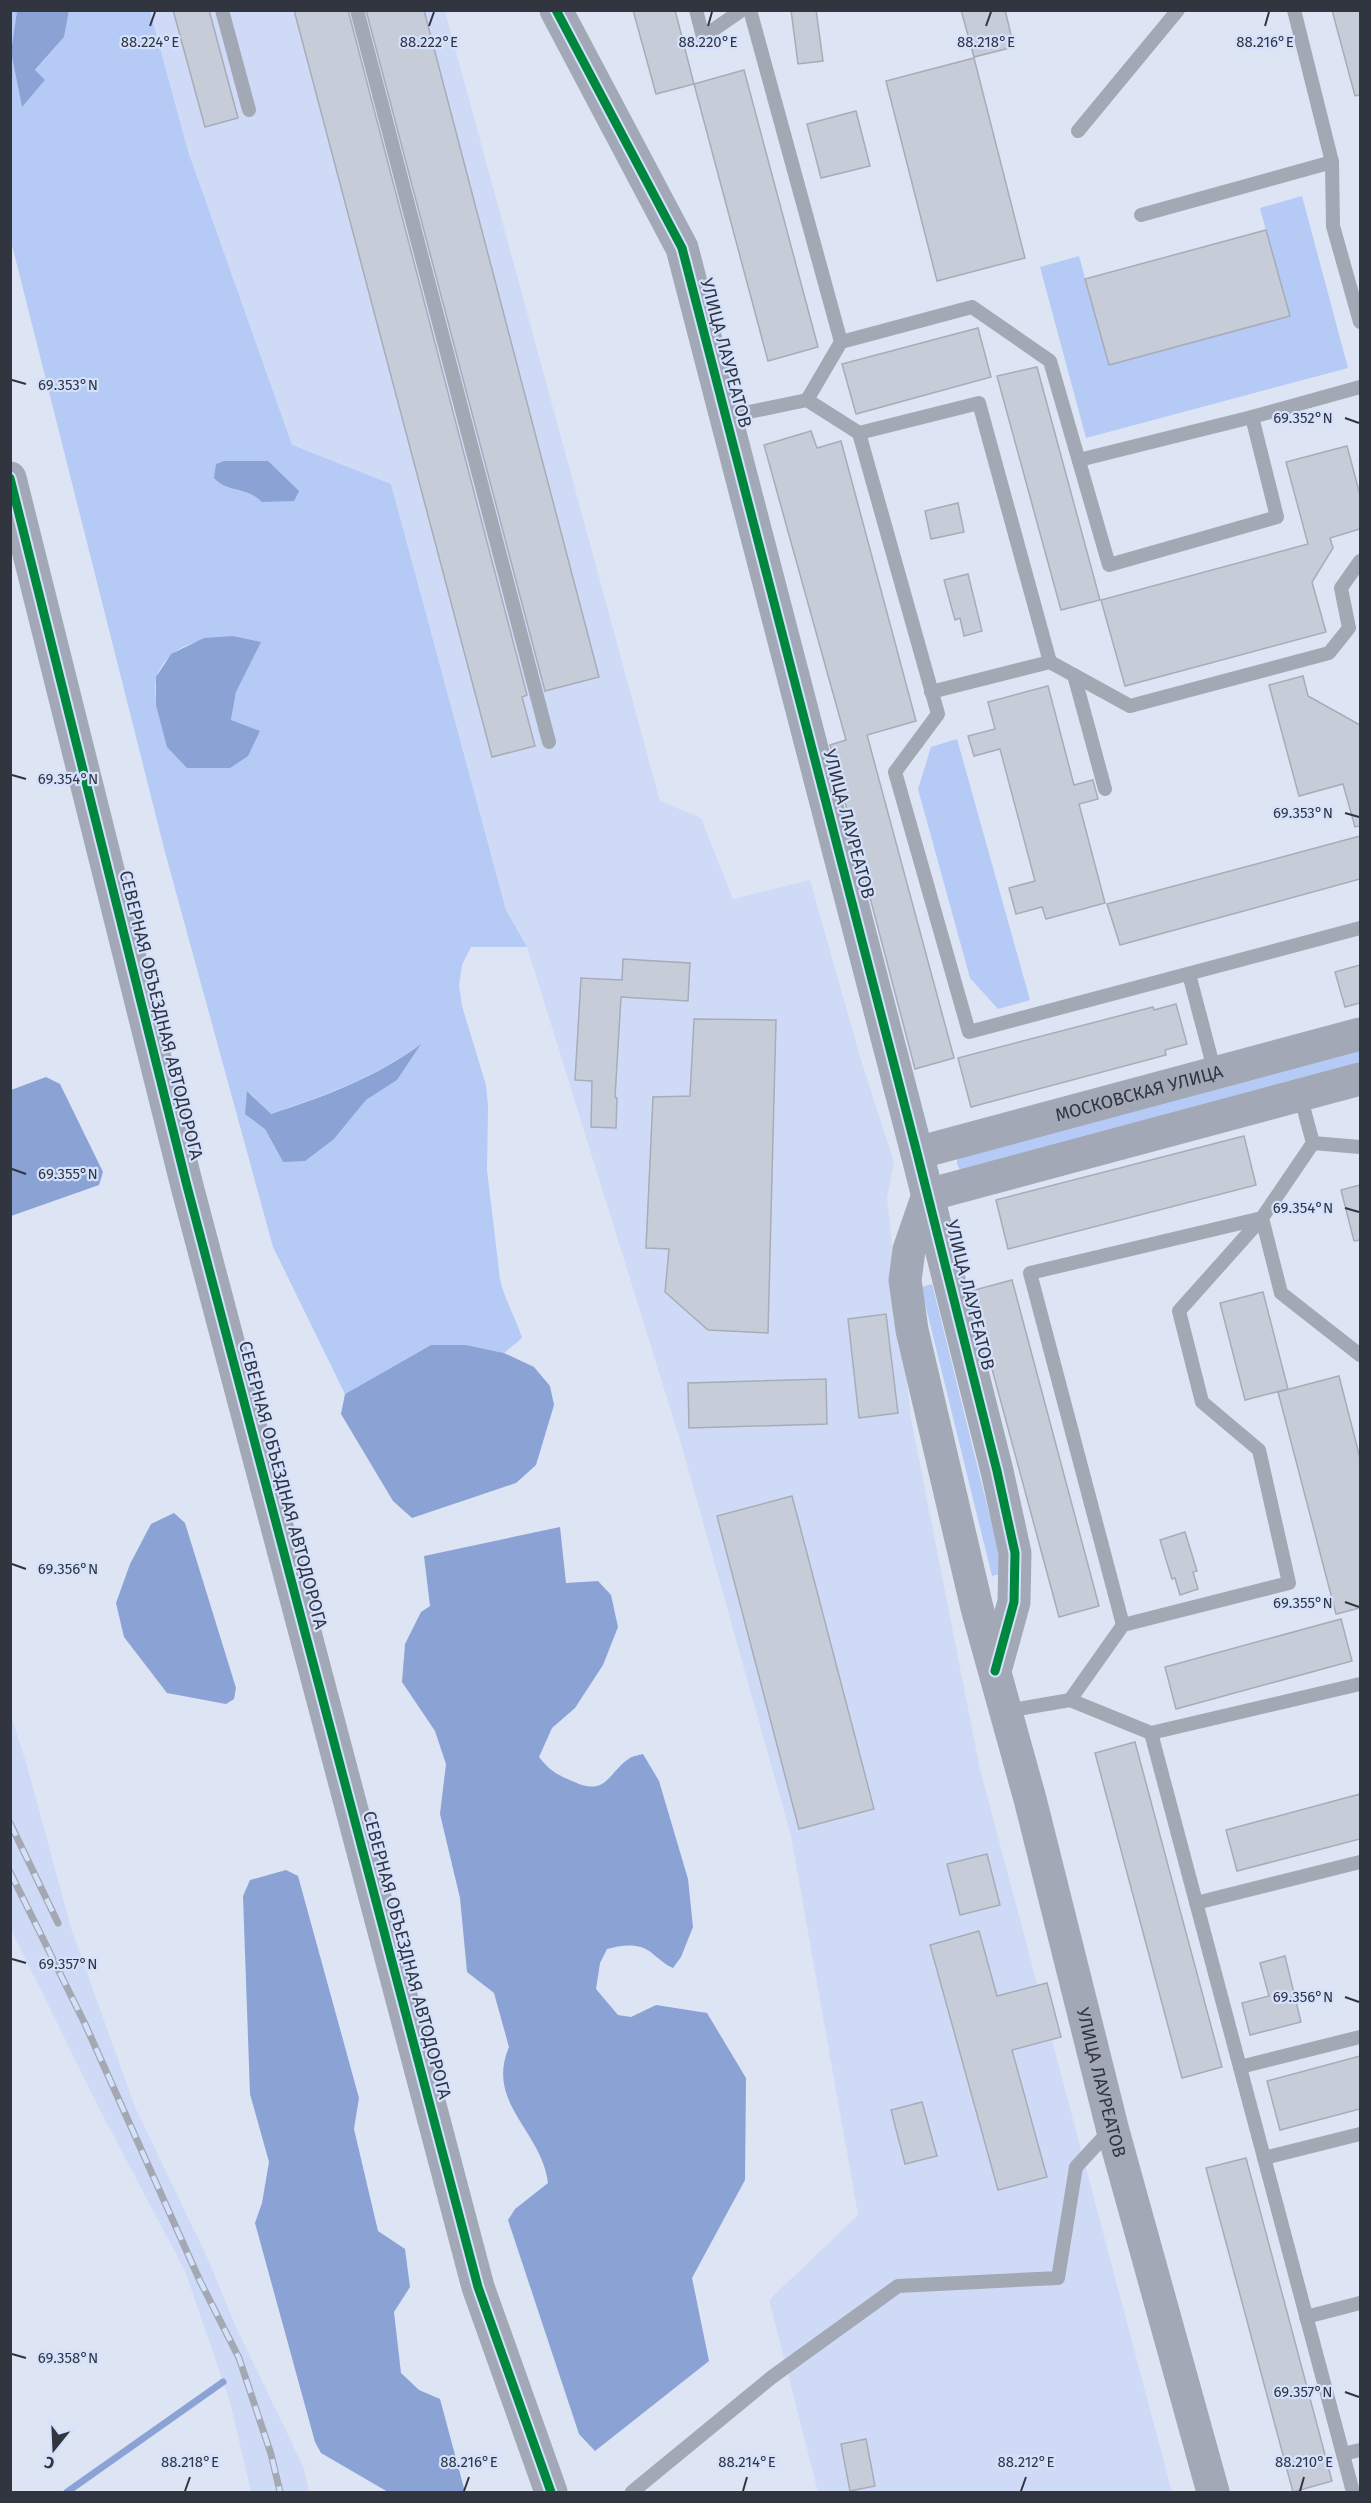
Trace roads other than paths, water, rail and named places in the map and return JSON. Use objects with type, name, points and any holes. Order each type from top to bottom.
[{"type":"street","name":"УЛИЦА ЛАУРЕАТОВ","points":[[556,10],[681,248],[726,417],[928,1195],[997,1471],[1015,1553],[1014,1602],[995,1671]]},
{"type":"street","name":"СЕВЕРНАЯ ОБЪЕЗДНАЯ АВТОДОРОГА","points":[[10,478],[186,1186],[478,2287],[551,2493]]},
{"type":"street","name":"МОСКОВСКАЯ УЛИЦА","points":[[917,1153],[1360,1034]]},
{"type":"street","points":[[928,1195],[1360,1079]]},
{"type":"street","name":"УЛИЦА ЛАУРЕАТОВ","points":[[928,1195],[909,1250],[905,1280],[911,1320],[942,1463],[1113,2131],[1213,2493]]},
{"type":"lane","points":[[222,10],[249,110]]},
{"type":"lane","points":[[357,10],[549,742]]},
{"type":"lane","points":[[696,10],[703,37],[742,10]]},
{"type":"lane","points":[[750,10],[841,342]]},
{"type":"lane","points":[[1078,131],[1178,10]]},
{"type":"lane","points":[[1294,10],[1332,162],[1333,226],[1360,322]]},
{"type":"lane","points":[[1141,215],[1332,162]]},
{"type":"lane","points":[[807,400],[841,342],[972,307],[1050,361],[1109,565],[1277,516],[1252,417]]},
{"type":"lane","points":[[1079,460],[1252,417],[1360,387]]},
{"type":"lane","points":[[726,417],[807,400],[859,433],[938,714],[895,772],[969,1032],[1360,928]]},
{"type":"lane","points":[[859,433],[979,403],[1050,662]]},
{"type":"lane","points":[[931,692],[1050,662],[1130,706],[1329,653],[1349,628],[1341,588],[1360,561]]},
{"type":"lane","points":[[1074,675],[1105,789]]},
{"type":"lane","points":[[1189,974],[1215,1073]]},
{"type":"lane","points":[[1070,1700],[1123,1625],[1289,1583],[1259,1450],[1202,1402],[1179,1311],[1262,1218],[1313,1143],[1300,1095]]},
{"type":"lane","points":[[1313,1143],[1360,1147]]},
{"type":"lane","points":[[1262,1218],[1281,1293],[1360,1354]]},
{"type":"lane","points":[[1123,1625],[1030,1273],[1262,1218]]},
{"type":"lane","points":[[1006,1712],[1070,1700],[1151,1733],[1360,1684]]},
{"type":"lane","points":[[1151,1733],[1353,2493]]},
{"type":"lane","points":[[1196,1903],[1360,1862]]},
{"type":"lane","points":[[1240,2067],[1360,2037]]},
{"type":"lane","points":[[632,2493],[771,2377],[898,2286],[1058,2278],[1076,2167],[1101,2140],[1113,2131]]},
{"type":"lane","points":[[1264,2158],[1360,2134]]},
{"type":"lane","points":[[1306,2317],[1360,2303]]},
{"type":"lane","points":[[1343,2454],[1360,2450]]},
{"type":"waterway","points":[[67,2492],[223,2382]]},
{"type":"railway","points":[[10,1823],[58,1923]]},
{"type":"railway","points":[[10,1872],[85,2024],[200,2281],[239,2358],[271,2454],[280,2492]]}]
